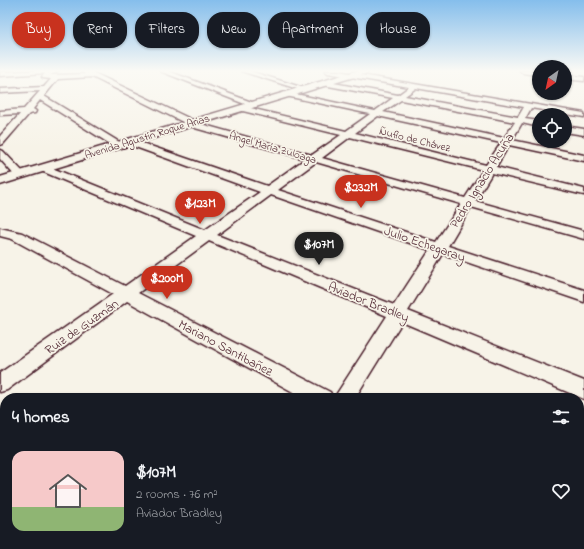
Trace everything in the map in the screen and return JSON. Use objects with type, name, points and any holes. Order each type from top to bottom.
[{"type":"main road","name":"Avenida Agustín Roque Arias","points":[[0,181],[278,97]]},
{"type":"street","name":"Ángel María Zuloaga","points":[[138,97],[192,123],[584,235]]},
{"type":"street","points":[[234,97],[254,104]]},
{"type":"street","points":[[298,97],[584,158]]},
{"type":"street","points":[[392,97],[532,123]]},
{"type":"street","points":[[475,97],[584,115]]},
{"type":"street","points":[[1,141],[40,98]]},
{"type":"street","name":"Julio Echegaray","points":[[40,98],[45,99],[124,143],[584,296]]},
{"type":"street","name":"Ruiz de Guzmán","points":[[0,384],[399,98]]},
{"type":"street","name":"Pedro Ignacio Acuña","points":[[347,393],[529,106]]},
{"type":"street","name":"Ñuflo de Chávez","points":[[242,108],[584,192]]},
{"type":"street","points":[[0,113],[61,109]]},
{"type":"street","points":[[572,130],[584,132]]},
{"type":"street","points":[[0,153],[20,175]]},
{"type":"street","name":"Aviador Bradley","points":[[43,168],[206,236],[398,312],[584,390]]},
{"type":"street","name":"Mariano Santibañez","points":[[0,232],[17,236],[313,393]]}]
